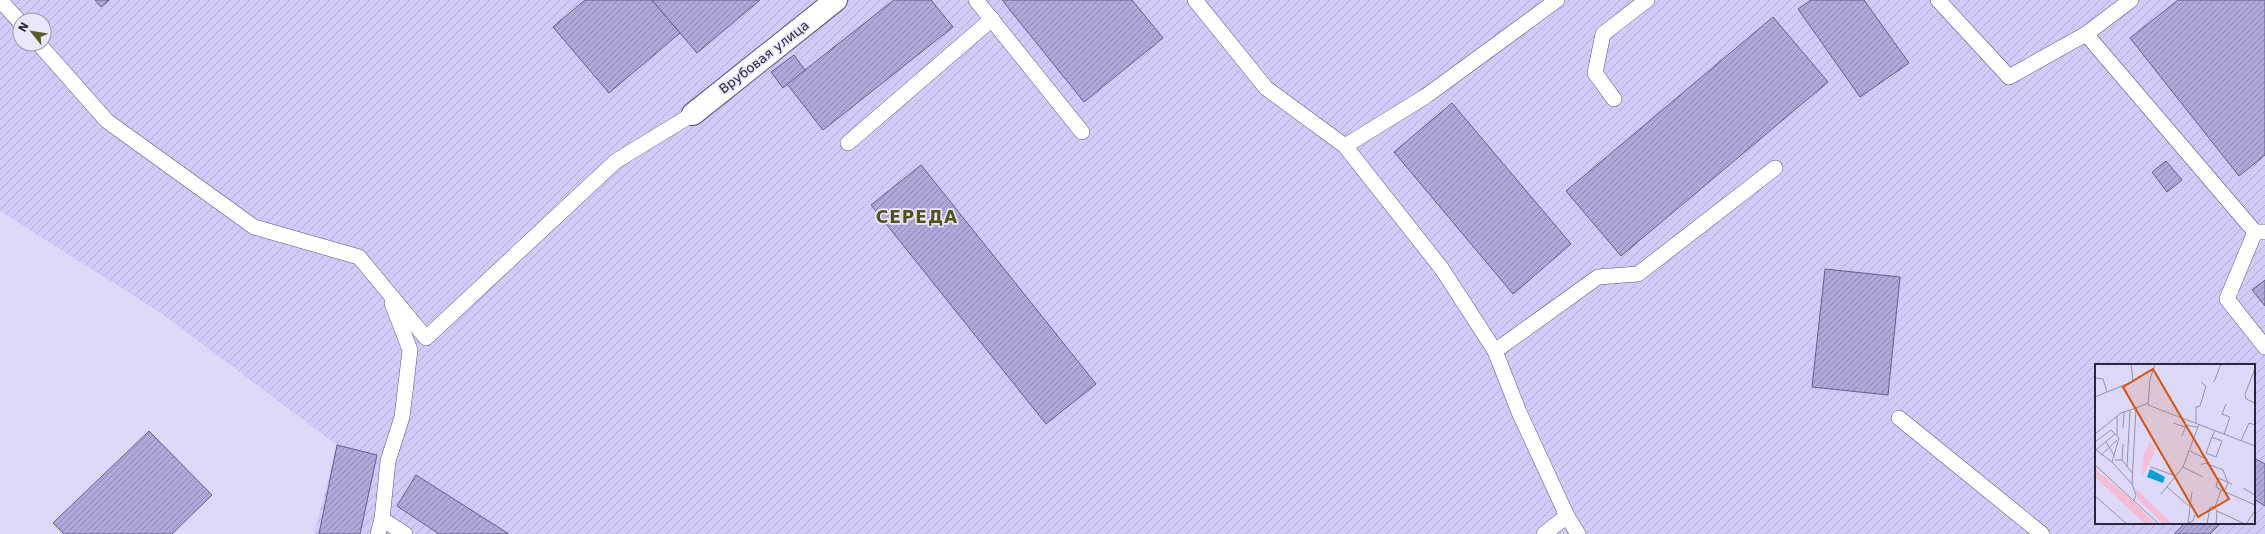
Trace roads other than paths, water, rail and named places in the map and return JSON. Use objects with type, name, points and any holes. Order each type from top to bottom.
[{"type":"street","name":"Врубовая улица","points":[[692,114],[836,0]]},
{"type":"lane","points":[[0,0],[12,13]]},
{"type":"lane","points":[[976,0],[1082,132]]},
{"type":"lane","points":[[1194,0],[1266,88],[1345,146],[1442,268],[1495,351],[1519,412],[1567,516],[1578,534]]},
{"type":"lane","points":[[1345,146],[1426,96],[1557,0]]},
{"type":"lane","points":[[1614,99],[1595,73],[1603,34],[1647,0]]},
{"type":"lane","points":[[1938,0],[2009,77],[2086,34],[2127,1]]},
{"type":"lane","points":[[848,143],[992,19]]},
{"type":"lane","points":[[2086,34],[2260,232],[2227,299],[2265,347]]},
{"type":"lane","points":[[46,52],[107,121],[254,227],[359,257],[426,338],[616,161],[692,114]]},
{"type":"lane","points":[[1495,351],[1598,277],[1638,274],[1775,168]]},
{"type":"lane","points":[[378,534],[382,519],[388,461],[402,417],[410,350],[388,292]]},
{"type":"lane","points":[[1899,418],[2042,534]]},
{"type":"lane","points":[[1544,534],[1567,516]]},
{"type":"lane","points":[[382,519],[405,534]]},
{"type":"district","name":"СЕРЕДА","points":[[917,217]]}]
